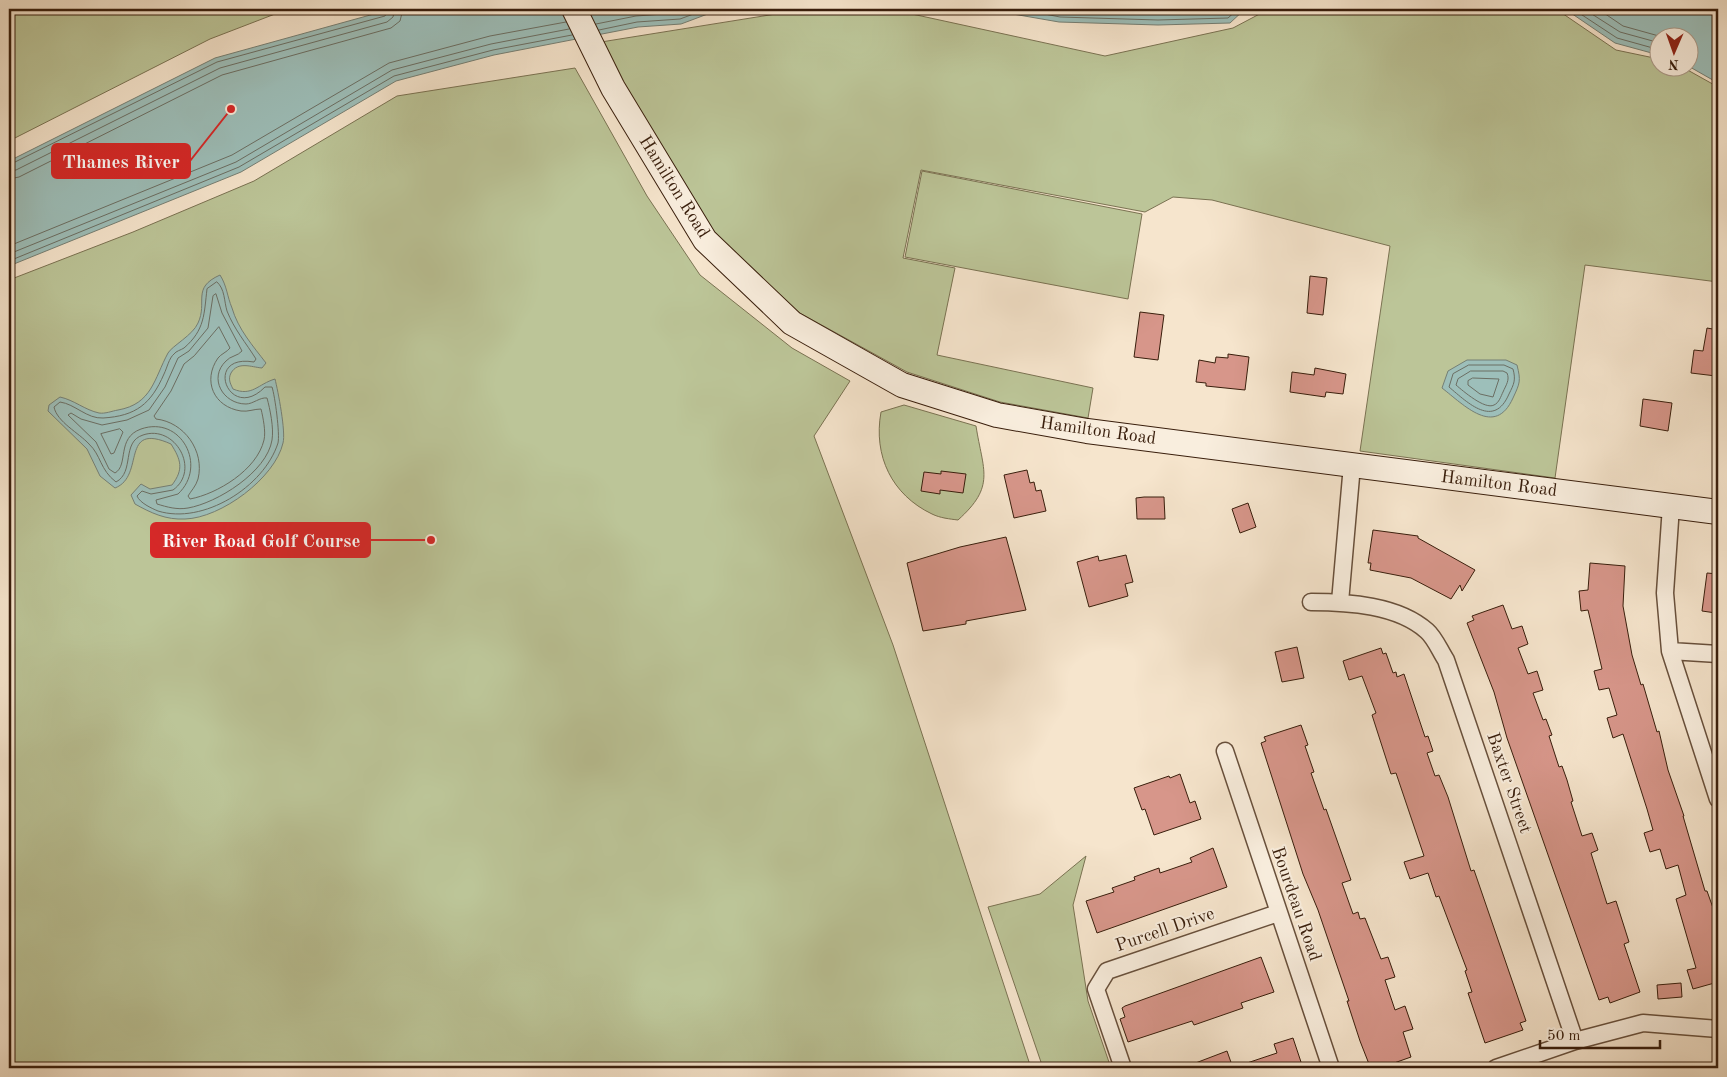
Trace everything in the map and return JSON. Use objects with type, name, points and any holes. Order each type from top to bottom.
[{"type":"main road","name":"Hamilton Road","points":[[574,9],[613,88],[705,240],[792,323],[902,385],[1006,417],[1092,432],[1718,512]]},
{"type":"street","points":[[1340,602],[1352,465]]},
{"type":"street","points":[[1671,506],[1665,593],[1670,651],[1718,799]]},
{"type":"street","name":"Baxter Street","points":[[1311,602],[1340,602],[1376,608],[1407,618],[1428,631],[1446,660],[1575,1041]]},
{"type":"street","points":[[1670,651],[1718,654]]},
{"type":"street","name":"Bourdeau Road","points":[[1225,751],[1331,1068]]},
{"type":"street","name":"Purcell Drive","points":[[1123,1068],[1096,989],[1107,971],[1278,913]]},
{"type":"street","points":[[1496,1068],[1575,1041],[1643,1024],[1718,1029]]},
{"type":"green space","points":[[9,9],[288,9],[210,39],[9,141]]},
{"type":"green space","points":[[807,9],[889,9],[1105,56],[1233,28],[1269,9],[1556,9],[1616,50],[1650,57],[1650,78],[1700,77],[1718,87],[1718,282],[1585,265],[1555,478],[1360,451],[1390,246],[1212,200],[1173,197],[1145,212],[921,170],[903,258],[955,268],[937,355],[1093,388],[1088,418],[1000,402],[907,372],[798,312],[714,233],[601,42]]},
{"type":"green space","points":[[575,68],[647,196],[700,275],[792,348],[850,381],[814,436],[893,645],[1031,1068],[9,1068],[9,280],[133,232],[254,181],[397,96]]},
{"type":"green space","points":[[922,171],[1142,214],[1128,299],[905,257]]},
{"type":"green space","points":[[904,405],[976,426],[984,477],[978,497],[958,520],[935,515],[918,506],[896,485],[889,472],[883,459],[880,444],[881,412]]},
{"type":"green space","points":[[1086,856],[1073,905],[1088,1001],[1111,1068],[1043,1068],[988,907],[1040,894]]},
{"type":"water","points":[[392,9],[721,9],[681,24],[638,27],[494,55],[396,81],[241,172],[9,266],[9,161],[215,58]]},
{"type":"water","points":[[984,9],[1245,9],[1230,23],[1158,25],[1059,22]]},
{"type":"water","points":[[1565,9],[1718,9],[1718,83],[1700,73],[1700,28],[1650,28],[1650,53],[1615,43]]},
{"type":"water","points":[[220,275],[238,323],[266,363],[262,368],[237,367],[231,373],[230,383],[233,389],[245,392],[275,379],[283,421],[283,443],[278,456],[258,482],[230,504],[199,517],[178,519],[165,517],[135,504],[131,495],[141,484],[150,489],[172,485],[180,469],[180,464],[171,444],[155,439],[145,439],[135,453],[130,473],[124,482],[115,488],[100,476],[87,449],[48,411],[49,405],[60,397],[94,412],[101,413],[129,407],[138,402],[145,396],[155,381],[168,353],[198,323],[201,315],[203,290],[211,280]]},
{"type":"water","points":[[1467,360],[1506,360],[1517,365],[1519,382],[1517,389],[1506,410],[1497,416],[1488,417],[1469,409],[1442,388],[1448,371]]},
{"type":"building","points":[[1310,276],[1327,278],[1323,315],[1307,313]]},
{"type":"building","points":[[1140,312],[1164,315],[1158,360],[1134,357]]},
{"type":"building","points":[[1707,328],[1718,330],[1716,376],[1691,373],[1694,350],[1703,351]]},
{"type":"building","points":[[1228,354],[1249,357],[1245,390],[1206,386],[1206,383],[1196,382],[1199,360],[1215,363],[1216,357],[1228,358]]},
{"type":"building","points":[[1315,368],[1346,374],[1343,394],[1326,392],[1325,397],[1290,392],[1292,372],[1314,375]]},
{"type":"building","points":[[1643,399],[1672,403],[1668,431],[1640,426]]},
{"type":"building","points":[[1027,470],[1030,483],[1034,482],[1036,491],[1041,490],[1046,511],[1014,518],[1004,475]]},
{"type":"building","points":[[941,471],[966,474],[963,493],[940,490],[940,494],[921,491],[924,472],[941,474]]},
{"type":"building","points":[[1164,497],[1165,519],[1137,519],[1136,498]]},
{"type":"building","points":[[1248,503],[1256,527],[1240,533],[1232,509]]},
{"type":"building","points":[[1373,530],[1418,536],[1418,538],[1475,570],[1462,591],[1460,585],[1451,599],[1411,578],[1370,570],[1371,563],[1368,563]]},
{"type":"building","points":[[1006,537],[1026,610],[966,621],[966,624],[923,631],[907,563],[960,547]]},
{"type":"building","points":[[1126,555],[1133,582],[1125,584],[1128,596],[1089,607],[1077,562],[1098,556],[1099,561]]},
{"type":"building","points":[[1590,563],[1625,566],[1623,606],[1632,655],[1641,685],[1643,684],[1657,732],[1659,731],[1668,770],[1684,816],[1705,891],[1707,891],[1718,922],[1718,982],[1693,989],[1687,970],[1696,968],[1676,899],[1686,895],[1678,865],[1666,869],[1660,849],[1650,852],[1644,833],[1653,830],[1647,809],[1623,734],[1613,738],[1607,718],[1617,715],[1609,688],[1599,690],[1594,671],[1602,669],[1588,610],[1581,611],[1579,591],[1588,590]]},
{"type":"building","points":[[1707,573],[1718,574],[1718,608],[1716,613],[1702,611]]},
{"type":"building","points":[[1503,605],[1512,629],[1522,626],[1528,644],[1518,648],[1528,674],[1537,671],[1543,690],[1533,693],[1543,720],[1546,719],[1552,735],[1549,736],[1559,767],[1562,766],[1567,780],[1573,801],[1571,802],[1582,836],[1592,833],[1598,850],[1591,853],[1607,904],[1616,901],[1629,942],[1624,944],[1640,992],[1610,1003],[1608,997],[1599,1000],[1507,738],[1494,692],[1467,623],[1474,620],[1472,616]]},
{"type":"building","points":[[1297,647],[1304,678],[1282,682],[1275,652]]},
{"type":"building","points":[[1381,648],[1383,654],[1386,653],[1393,673],[1396,672],[1397,677],[1404,674],[1425,737],[1428,736],[1433,751],[1427,753],[1435,776],[1439,775],[1448,797],[1471,871],[1474,870],[1526,1021],[1520,1023],[1523,1030],[1485,1043],[1468,993],[1472,992],[1465,971],[1467,970],[1439,896],[1436,897],[1428,873],[1410,879],[1404,862],[1424,856],[1396,773],[1391,774],[1372,715],[1376,713],[1362,676],[1349,680],[1343,661]]},
{"type":"building","points":[[1301,725],[1308,745],[1305,746],[1314,772],[1311,773],[1351,880],[1342,883],[1353,914],[1358,912],[1360,919],[1365,918],[1381,959],[1388,957],[1395,977],[1385,980],[1395,1010],[1405,1006],[1413,1029],[1403,1032],[1411,1057],[1380,1068],[1373,1068],[1371,1063],[1369,1064],[1360,1041],[1347,1001],[1349,1001],[1318,910],[1303,874],[1261,743],[1266,741],[1264,737]]},
{"type":"building","points":[[1180,774],[1190,803],[1195,801],[1201,819],[1154,835],[1145,809],[1142,810],[1134,788]]},
{"type":"building","points":[[1213,848],[1227,887],[1097,933],[1086,901],[1114,892],[1112,888],[1135,880],[1134,877],[1159,868],[1160,873],[1192,862],[1190,858]]},
{"type":"building","points":[[1261,957],[1274,992],[1241,1003],[1243,1008],[1194,1025],[1192,1021],[1128,1042],[1120,1019],[1125,1017],[1122,1008],[1125,1006]]},
{"type":"building","points":[[1681,983],[1682,997],[1658,999],[1657,985]]},
{"type":"building","points":[[1293,1038],[1303,1068],[1238,1068],[1238,1066],[1277,1053],[1274,1044]]},
{"type":"building","points":[[1227,1051],[1233,1068],[1185,1068],[1185,1067]]},
{"type":"place","name":"Thames River","points":[[231,109]]},
{"type":"place","name":"River Road Golf Course","points":[[431,540]]}]
